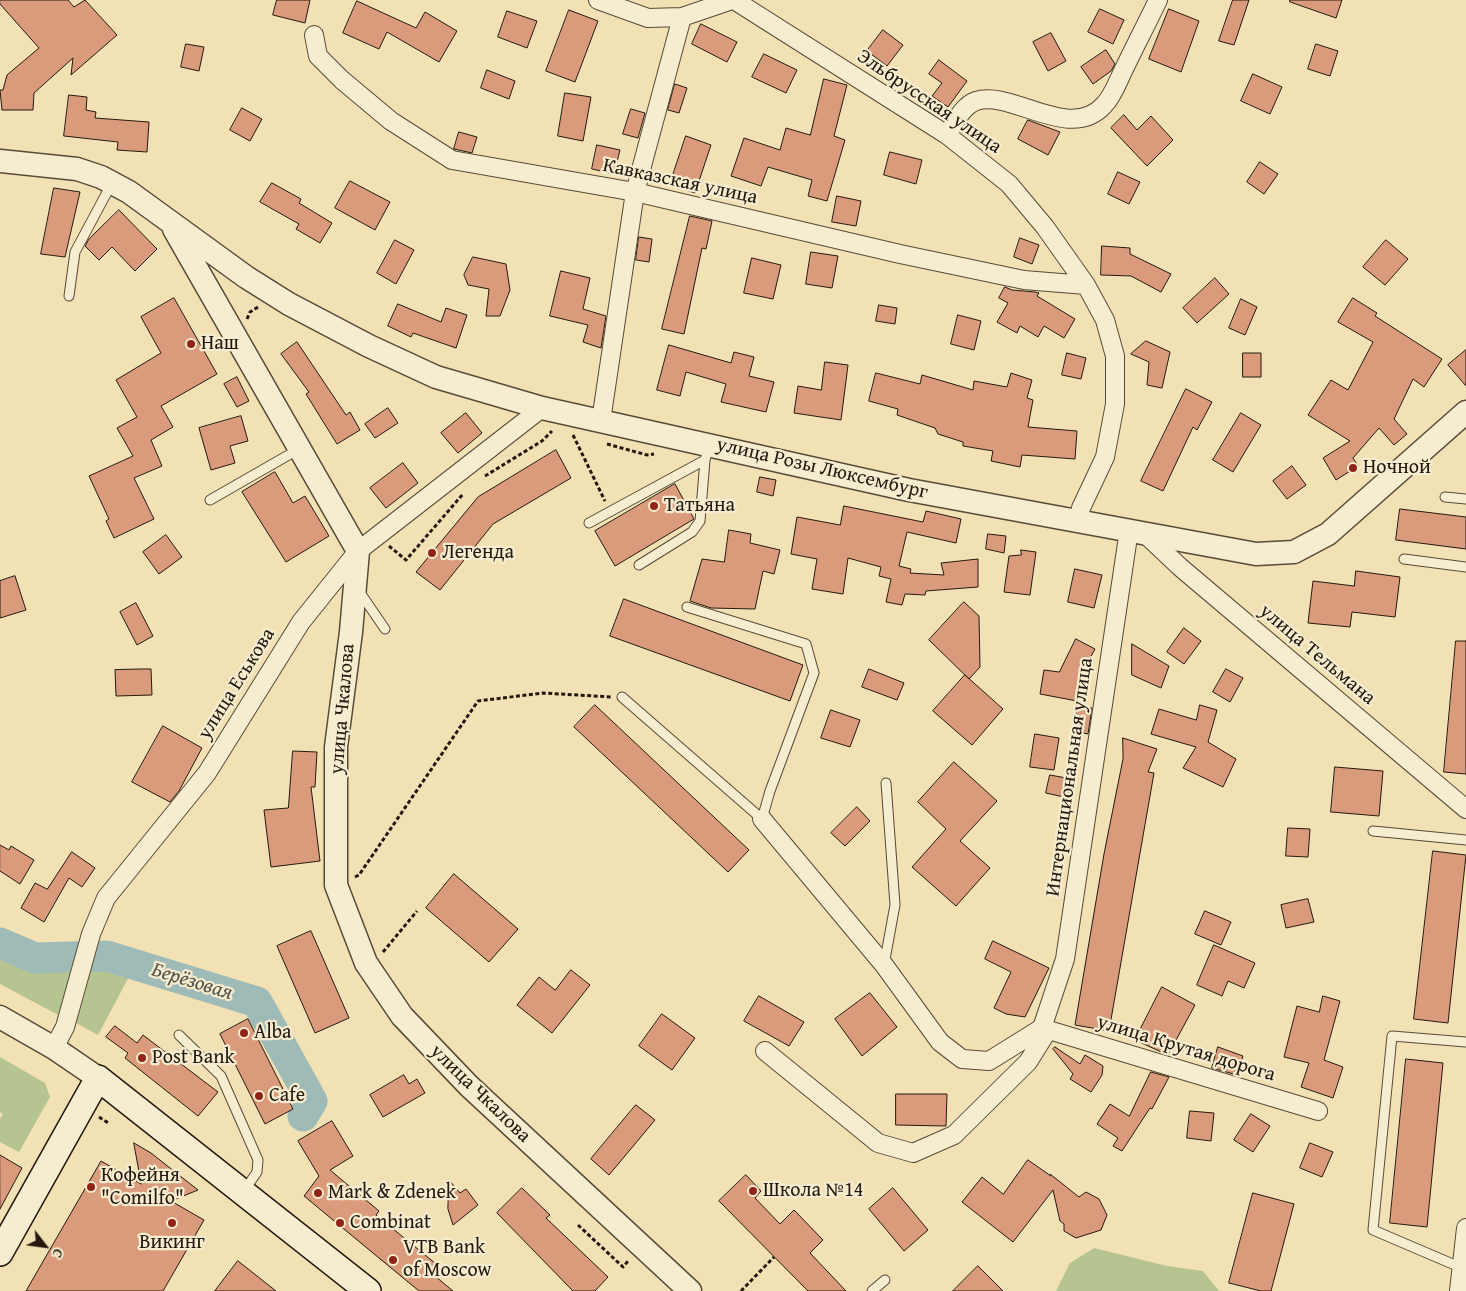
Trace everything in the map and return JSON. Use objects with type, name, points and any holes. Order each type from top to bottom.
[{"type":"main road","points":[[0,1252],[98,1078],[368,1291]]},
{"type":"street","points":[[598,0],[648,18],[682,17],[733,0]]},
{"type":"street","name":"Эльбрусская улица","points":[[733,0],[947,135],[1009,184],[1045,227],[1086,285],[1105,320],[1115,356],[1115,404],[1105,457],[1081,508],[1078,521]]},
{"type":"street","points":[[947,135],[960,112],[977,101],[995,100],[1067,119],[1087,117],[1104,106],[1114,90],[1158,0]]},
{"type":"street","points":[[601,420],[635,192],[682,17]]},
{"type":"street","name":"Кавказская улица","points":[[314,35],[318,56],[342,80],[390,121],[452,160],[635,192],[1024,280],[1086,285]]},
{"type":"street","points":[[0,161],[77,169],[129,192],[171,224],[358,551]]},
{"type":"street","name":"улица Розы Люксембург","points":[[171,224],[289,304],[369,346],[436,377],[542,408],[601,420],[707,452],[1256,554],[1294,552],[1328,534],[1466,412]]},
{"type":"street","name":"улица Еськова","points":[[54,1048],[65,1027],[91,934],[106,898],[207,772],[301,622],[358,551],[542,408]]},
{"type":"street","name":"улица Тельмана","points":[[1136,531],[1466,809]]},
{"type":"street","name":"Интернациональная улица","points":[[766,1051],[878,1143],[913,1153],[954,1135],[1028,1062],[1045,1029],[1064,959],[1136,531]]},
{"type":"street","name":"улица Чкалова","points":[[358,551],[336,746],[336,885],[366,963],[402,1016],[469,1086],[690,1291]]},
{"type":"street","points":[[762,819],[884,965],[920,1018],[940,1042],[962,1058],[989,1061],[1045,1029]]},
{"type":"street","points":[[0,1017],[54,1048],[98,1078]]},
{"type":"street","name":"улица Крутая дорога","points":[[1045,1029],[1318,1111]]},
{"type":"street","points":[[1459,1291],[1466,1228]]},
{"type":"lane","points":[[69,296],[75,252],[112,183]]},
{"type":"lane","points":[[210,500],[299,448]]},
{"type":"lane","points":[[589,523],[707,452]]},
{"type":"lane","points":[[639,565],[692,532],[700,521],[707,452]]},
{"type":"lane","points":[[1445,497],[1466,499]]},
{"type":"lane","points":[[1404,559],[1466,567]]},
{"type":"lane","points":[[355,585],[385,629]]},
{"type":"lane","points":[[622,697],[762,819],[770,791],[814,672],[806,644],[688,607]]},
{"type":"lane","points":[[884,965],[895,905],[886,784]]},
{"type":"lane","points":[[1372,831],[1466,840]]},
{"type":"lane","points":[[179,1035],[221,1076],[258,1160],[257,1172],[243,1193]]},
{"type":"lane","points":[[1464,1258],[1373,1230],[1392,1036],[1466,1042]]},
{"type":"lane","points":[[872,1291],[885,1280]]},
{"type":"path","points":[[570,427],[610,511]]},
{"type":"path","points":[[485,477],[542,441],[554,430]]},
{"type":"path","points":[[388,545],[406,560],[468,487]]},
{"type":"path","points":[[336,885],[359,875],[478,701],[543,693],[622,697]]},
{"type":"path","points":[[386,947],[417,911]]},
{"type":"path","points":[[578,1225],[623,1267]]},
{"type":"path","points":[[741,1291],[774,1257]]},
{"type":"green space","points":[[0,950],[32,963],[78,963],[62,1017],[0,984]]},
{"type":"green space","points":[[104,964],[131,973],[98,1035],[76,1023],[91,965]]},
{"type":"green space","points":[[0,1057],[45,1083],[50,1097],[19,1152],[0,1142],[0,1119],[3,1114],[0,1112]]},
{"type":"green space","points":[[1094,1248],[1167,1266],[1203,1271],[1219,1291],[1056,1291],[1070,1263]]},
{"type":"building","points":[[0,0],[68,0],[74,7],[85,0],[117,35],[71,75],[73,58],[34,93],[33,110],[2,110],[0,90],[3,90],[7,75],[39,48],[0,4]]},
{"type":"building","points":[[277,0],[310,0],[305,23],[273,15]]},
{"type":"building","points":[[1233,0],[1249,0],[1234,45],[1219,41]]},
{"type":"building","points":[[1290,0],[1342,0],[1336,18],[1290,2]]},
{"type":"building","points":[[357,1],[416,28],[425,12],[457,31],[439,62],[387,32],[379,49],[343,33]]},
{"type":"building","points":[[1100,9],[1124,20],[1113,44],[1088,32]]},
{"type":"building","points":[[1169,9],[1199,21],[1181,72],[1149,59]]},
{"type":"building","points":[[569,10],[598,21],[575,82],[546,71]]},
{"type":"building","points":[[507,11],[537,21],[527,48],[498,37]]},
{"type":"building","points":[[701,24],[737,42],[727,62],[692,44]]},
{"type":"building","points":[[883,30],[903,45],[887,66],[867,51]]},
{"type":"building","points":[[1051,33],[1066,61],[1048,71],[1033,42]]},
{"type":"building","points":[[186,44],[204,47],[199,71],[181,67]]},
{"type":"building","points":[[1316,44],[1338,51],[1330,76],[1308,69]]},
{"type":"building","points":[[1106,50],[1115,64],[1111,71],[1093,84],[1081,67]]},
{"type":"building","points":[[764,54],[797,70],[786,93],[752,77]]},
{"type":"building","points":[[939,60],[967,81],[948,107],[932,96],[942,83],[929,74]]},
{"type":"building","points":[[487,70],[515,81],[509,99],[481,88]]},
{"type":"building","points":[[1253,74],[1282,87],[1270,114],[1241,101]]},
{"type":"building","points":[[824,79],[847,85],[834,136],[845,140],[827,201],[808,196],[812,180],[768,167],[761,186],[731,176],[744,138],[780,150],[786,128],[810,135]]},
{"type":"building","points":[[675,84],[687,88],[679,113],[668,110]]},
{"type":"building","points":[[565,93],[591,97],[583,141],[558,136]]},
{"type":"building","points":[[69,95],[87,97],[86,110],[96,112],[95,118],[149,122],[147,152],[117,150],[118,142],[64,136]]},
{"type":"building","points":[[242,108],[262,119],[250,141],[230,130]]},
{"type":"building","points":[[631,109],[645,113],[638,138],[623,134]]},
{"type":"building","points":[[1124,115],[1137,130],[1151,116],[1173,140],[1147,166],[1111,128]]},
{"type":"building","points":[[1028,120],[1060,132],[1048,155],[1018,139]]},
{"type":"building","points":[[459,132],[477,137],[472,153],[454,149]]},
{"type":"building","points":[[686,136],[711,145],[695,193],[670,184]]},
{"type":"building","points":[[597,145],[620,150],[614,174],[592,169]]},
{"type":"building","points":[[890,152],[922,160],[916,184],[884,175]]},
{"type":"building","points":[[1260,162],[1278,174],[1264,194],[1247,182]]},
{"type":"building","points":[[1118,172],[1140,182],[1129,204],[1108,194]]},
{"type":"building","points":[[350,181],[390,202],[375,230],[335,208]]},
{"type":"building","points":[[272,183],[301,199],[299,203],[332,223],[320,243],[296,229],[299,224],[260,202]]},
{"type":"building","points":[[54,188],[80,192],[65,257],[41,254]]},
{"type":"building","points":[[837,196],[861,201],[856,226],[832,222]]},
{"type":"building","points":[[119,210],[157,249],[135,271],[112,247],[99,260],[85,246],[89,239]]},
{"type":"building","points":[[690,216],[712,221],[706,249],[702,248],[684,334],[662,329]]},
{"type":"building","points":[[639,237],[652,239],[649,262],[636,260]]},
{"type":"building","points":[[1020,238],[1039,245],[1032,264],[1014,257]]},
{"type":"building","points":[[395,240],[414,250],[396,284],[377,273]]},
{"type":"building","points":[[1386,240],[1408,259],[1385,285],[1363,267]]},
{"type":"building","points":[[1102,246],[1130,248],[1130,254],[1171,274],[1161,292],[1131,276],[1101,275]]},
{"type":"building","points":[[811,252],[838,256],[832,288],[806,284]]},
{"type":"building","points":[[473,257],[506,264],[510,290],[500,316],[486,316],[489,289],[468,285],[464,275]]},
{"type":"building","points":[[752,258],[781,265],[773,299],[744,293]]},
{"type":"building","points":[[561,271],[590,278],[583,309],[606,316],[601,348],[583,342],[588,325],[550,316]]},
{"type":"building","points":[[1215,278],[1229,294],[1197,323],[1183,308]]},
{"type":"building","points":[[1005,287],[1012,290],[1039,293],[1037,296],[1075,319],[1064,338],[1044,326],[1038,337],[1020,326],[1017,333],[997,322],[1008,303],[999,298]]},
{"type":"building","points":[[174,298],[217,374],[161,406],[173,427],[151,440],[162,466],[134,478],[154,519],[114,538],[106,521],[109,519],[89,476],[133,456],[117,428],[137,417],[116,380],[161,353],[141,317]]},
{"type":"building","points":[[1353,298],[1377,313],[1375,316],[1442,359],[1424,387],[1413,379],[1394,419],[1407,434],[1394,445],[1379,428],[1353,458],[1358,466],[1336,480],[1323,458],[1350,441],[1308,415],[1331,380],[1348,390],[1373,342],[1338,322]]},
{"type":"building","points":[[1241,299],[1257,307],[1245,335],[1229,328]]},
{"type":"building","points":[[398,304],[441,322],[446,308],[467,315],[456,348],[413,333],[411,337],[388,326]]},
{"type":"building","points":[[879,305],[897,308],[895,324],[876,321]]},
{"type":"building","points":[[958,315],[981,321],[974,350],[951,344]]},
{"type":"building","points":[[1146,341],[1170,352],[1162,388],[1147,385],[1149,362],[1131,354]]},
{"type":"building","points":[[297,342],[346,415],[350,412],[360,430],[337,444],[306,394],[309,392],[281,354]]},
{"type":"building","points":[[669,345],[731,363],[734,352],[754,357],[749,376],[774,382],[766,412],[721,402],[726,384],[686,372],[680,396],[657,390]]},
{"type":"building","points":[[1466,350],[1466,386],[1448,365]]},
{"type":"building","points":[[1067,353],[1086,358],[1081,379],[1062,375]]},
{"type":"building","points":[[1243,353],[1261,353],[1261,377],[1243,377]]},
{"type":"building","points":[[825,362],[848,365],[841,420],[794,413],[798,386],[821,390]]},
{"type":"building","points":[[876,373],[920,384],[922,375],[973,390],[974,381],[1007,387],[1011,373],[1032,380],[1027,398],[1033,400],[1028,427],[1077,431],[1075,459],[1022,455],[1020,467],[991,461],[993,451],[963,446],[963,442],[938,434],[935,428],[897,415],[898,409],[869,401]]},
{"type":"building","points":[[237,377],[249,401],[237,407],[224,384]]},
{"type":"building","points":[[1186,389],[1212,402],[1197,430],[1193,427],[1163,491],[1141,481]]},
{"type":"building","points":[[388,408],[398,423],[375,438],[365,424]]},
{"type":"building","points":[[466,413],[482,433],[458,453],[441,433]]},
{"type":"building","points":[[1241,413],[1261,425],[1233,472],[1213,460]]},
{"type":"building","points":[[241,416],[248,441],[230,446],[235,463],[211,470],[199,428]]},
{"type":"building","points":[[556,450],[571,478],[493,524],[440,590],[416,572],[478,497]]},
{"type":"building","points":[[403,463],[418,483],[386,508],[370,488]]},
{"type":"building","points":[[1292,466],[1306,485],[1287,499],[1273,481]]},
{"type":"building","points":[[275,472],[293,503],[305,496],[329,536],[286,562],[242,492]]},
{"type":"building","points":[[760,477],[776,480],[773,496],[757,492]]},
{"type":"building","points":[[675,484],[694,519],[615,566],[595,531]]},
{"type":"building","points":[[844,506],[923,522],[926,511],[961,519],[956,543],[907,532],[899,566],[911,569],[910,573],[944,575],[941,563],[978,559],[978,587],[926,591],[925,595],[905,594],[902,605],[886,602],[891,579],[879,576],[881,567],[848,558],[843,594],[812,589],[817,559],[791,554],[797,517],[840,525]]},
{"type":"building","points":[[1400,509],[1466,517],[1466,549],[1396,540]]},
{"type":"building","points":[[729,530],[751,534],[750,543],[780,550],[774,574],[763,571],[755,609],[711,608],[690,601],[702,559],[724,562]]},
{"type":"building","points":[[988,534],[1006,536],[1004,553],[986,549]]},
{"type":"building","points":[[166,535],[182,557],[159,574],[143,552]]},
{"type":"building","points":[[1021,550],[1036,552],[1030,595],[1004,592],[1009,556],[1021,555]]},
{"type":"building","points":[[1075,569],[1102,575],[1094,608],[1068,602]]},
{"type":"building","points":[[1356,571],[1400,577],[1395,617],[1352,612],[1350,627],[1308,623],[1313,581],[1354,586]]},
{"type":"building","points":[[15,576],[26,610],[0,618],[0,581]]},
{"type":"building","points":[[624,599],[803,665],[790,701],[610,636]]},
{"type":"building","points":[[964,602],[979,616],[980,667],[969,679],[929,640]]},
{"type":"building","points":[[136,603],[153,636],[137,645],[120,612]]},
{"type":"building","points":[[1184,628],[1201,641],[1184,664],[1167,652]]},
{"type":"building","points":[[1076,639],[1095,649],[1083,671],[1077,701],[1040,694],[1044,670],[1059,672]]},
{"type":"building","points":[[1456,641],[1466,641],[1466,774],[1444,772]]},
{"type":"building","points":[[1132,644],[1169,666],[1161,688],[1132,675]]},
{"type":"building","points":[[151,669],[152,695],[116,696],[115,670]]},
{"type":"building","points":[[869,669],[904,683],[897,700],[862,687]]},
{"type":"building","points":[[1226,669],[1243,678],[1230,702],[1213,692]]},
{"type":"building","points":[[965,675],[1003,709],[972,745],[933,711]]},
{"type":"building","points":[[595,705],[749,850],[728,872],[574,727]]},
{"type":"building","points":[[1200,705],[1217,710],[1208,742],[1236,759],[1223,787],[1183,768],[1196,747],[1151,734],[1159,709],[1196,720]]},
{"type":"building","points":[[1078,706],[1092,708],[1088,734],[1073,731]]},
{"type":"building","points":[[831,710],[860,720],[850,747],[821,738]]},
{"type":"building","points":[[163,726],[202,748],[179,791],[170,802],[132,782]]},
{"type":"building","points":[[1035,734],[1059,738],[1054,770],[1030,767]]},
{"type":"building","points":[[1123,738],[1157,749],[1148,772],[1154,773],[1109,1031],[1075,1025],[1104,854],[1123,759]]},
{"type":"building","points":[[293,751],[317,752],[315,787],[311,787],[320,861],[271,867],[264,810],[288,808]]},
{"type":"building","points":[[954,762],[997,801],[960,841],[990,868],[956,906],[912,867],[946,829],[918,802]]},
{"type":"building","points":[[1335,767],[1383,771],[1379,816],[1331,812]]},
{"type":"building","points":[[1050,775],[1072,779],[1068,798],[1046,793]]},
{"type":"building","points":[[857,807],[870,821],[845,846],[831,833]]},
{"type":"building","points":[[1288,828],[1310,829],[1308,857],[1286,856]]},
{"type":"building","points":[[0,845],[9,850],[11,846],[34,860],[20,884],[0,871]]},
{"type":"building","points":[[1433,851],[1466,855],[1448,1023],[1414,1019]]},
{"type":"building","points":[[72,852],[95,868],[82,887],[69,878],[44,922],[21,908],[35,883],[47,889]]},
{"type":"building","points":[[454,874],[518,929],[489,962],[426,908]]},
{"type":"building","points":[[1308,899],[1314,922],[1286,928],[1281,905]]},
{"type":"building","points":[[1205,911],[1231,922],[1221,945],[1195,934]]},
{"type":"building","points":[[311,931],[349,1018],[315,1033],[277,946]]},
{"type":"building","points":[[993,941],[1049,968],[1025,1017],[1006,1014],[994,1008],[1011,972],[985,959]]},
{"type":"building","points":[[1214,945],[1255,963],[1244,988],[1228,981],[1222,996],[1197,985]]},
{"type":"building","points":[[571,970],[590,985],[552,1033],[517,1005],[539,977],[555,990]]},
{"type":"building","points":[[1162,987],[1195,1005],[1168,1055],[1135,1040]]},
{"type":"building","points":[[870,993],[897,1027],[862,1056],[835,1019]]},
{"type":"building","points":[[759,996],[804,1022],[789,1046],[744,1021]]},
{"type":"building","points":[[1323,996],[1340,1001],[1324,1060],[1343,1067],[1333,1098],[1301,1087],[1309,1063],[1284,1057],[1297,1006],[1319,1012]]},
{"type":"building","points":[[662,1014],[695,1038],[672,1070],[639,1046]]},
{"type":"building","points":[[248,1019],[293,1109],[265,1124],[220,1034]]},
{"type":"building","points":[[115,1026],[137,1043],[143,1035],[218,1092],[198,1116],[125,1058],[128,1053],[106,1037]]},
{"type":"building","points":[[1055,1047],[1080,1064],[1085,1055],[1103,1066],[1102,1075],[1091,1092],[1070,1079],[1073,1074],[1053,1049]]},
{"type":"building","points":[[1218,1047],[1243,1056],[1237,1075],[1212,1068]]},
{"type":"building","points":[[1406,1059],[1443,1063],[1427,1227],[1390,1223]]},
{"type":"building","points":[[1151,1072],[1169,1077],[1152,1109],[1150,1108],[1122,1151],[1113,1146],[1118,1138],[1097,1124],[1110,1104],[1129,1116]]},
{"type":"building","points":[[404,1075],[409,1084],[417,1079],[425,1093],[383,1117],[370,1095]]},
{"type":"building","points":[[896,1094],[947,1094],[946,1126],[896,1125]]},
{"type":"building","points":[[636,1105],[655,1120],[609,1175],[591,1159]]},
{"type":"building","points":[[1190,1111],[1214,1113],[1211,1141],[1187,1138]]},
{"type":"building","points":[[1251,1114],[1270,1126],[1253,1152],[1234,1140]]},
{"type":"building","points":[[332,1121],[353,1156],[330,1170],[379,1211],[376,1215],[441,1268],[435,1276],[453,1291],[419,1291],[304,1196],[319,1176],[298,1141]]},
{"type":"building","points":[[134,1143],[151,1153],[198,1190],[171,1201],[204,1220],[163,1291],[26,1291],[101,1161],[141,1184]]},
{"type":"building","points":[[1310,1143],[1333,1152],[1322,1177],[1300,1168]]},
{"type":"building","points":[[0,1155],[22,1168],[0,1209]]},
{"type":"building","points":[[1028,1160],[1051,1176],[1050,1174],[1079,1197],[1086,1192],[1099,1199],[1107,1215],[1101,1230],[1076,1238],[1064,1231],[1064,1224],[1060,1221],[1053,1190],[1013,1242],[962,1202],[982,1177],[1003,1194]]},
{"type":"building","points":[[746,1175],[761,1191],[755,1198],[780,1224],[794,1210],[823,1240],[810,1253],[846,1291],[808,1291],[719,1201]]},
{"type":"building","points":[[449,1180],[460,1193],[466,1189],[478,1205],[453,1225],[448,1209]]},
{"type":"building","points":[[522,1188],[550,1215],[546,1218],[608,1277],[595,1291],[573,1291],[497,1213]]},
{"type":"building","points":[[893,1188],[928,1230],[904,1251],[869,1209]]},
{"type":"building","points":[[1253,1193],[1294,1204],[1271,1291],[1261,1291],[1229,1283]]},
{"type":"building","points":[[238,1261],[276,1291],[215,1291]]},
{"type":"building","points":[[978,1266],[1003,1291],[953,1291]]},
{"type":"waterway","name":"Берёзовая","points":[[0,943],[35,958],[107,956],[257,1002],[312,1101],[303,1116]]},
{"type":"place","name":"Наш","points":[[191,344]]},
{"type":"place","name":"Ночной","points":[[1353,468]]},
{"type":"place","name":"Татьяна","points":[[654,506]]},
{"type":"place","name":"Легенда","points":[[432,553]]},
{"type":"place","name":"Alba","points":[[244,1033]]},
{"type":"place","name":"Post Bank","points":[[142,1058]]},
{"type":"place","name":"Cafe","points":[[259,1096]]},
{"type":"place","name":"Кофейня \"Comilfo\"","points":[[91,1187]]},
{"type":"place","name":"Школа №14","points":[[753,1191]]},
{"type":"place","name":"Mark & Zdenek","points":[[318,1193]]},
{"type":"place","name":"Викинг","points":[[172,1223]]},
{"type":"place","name":"Combinat","points":[[340,1223]]},
{"type":"place","name":"VTB Bank of Moscow","points":[[393,1260]]}]
